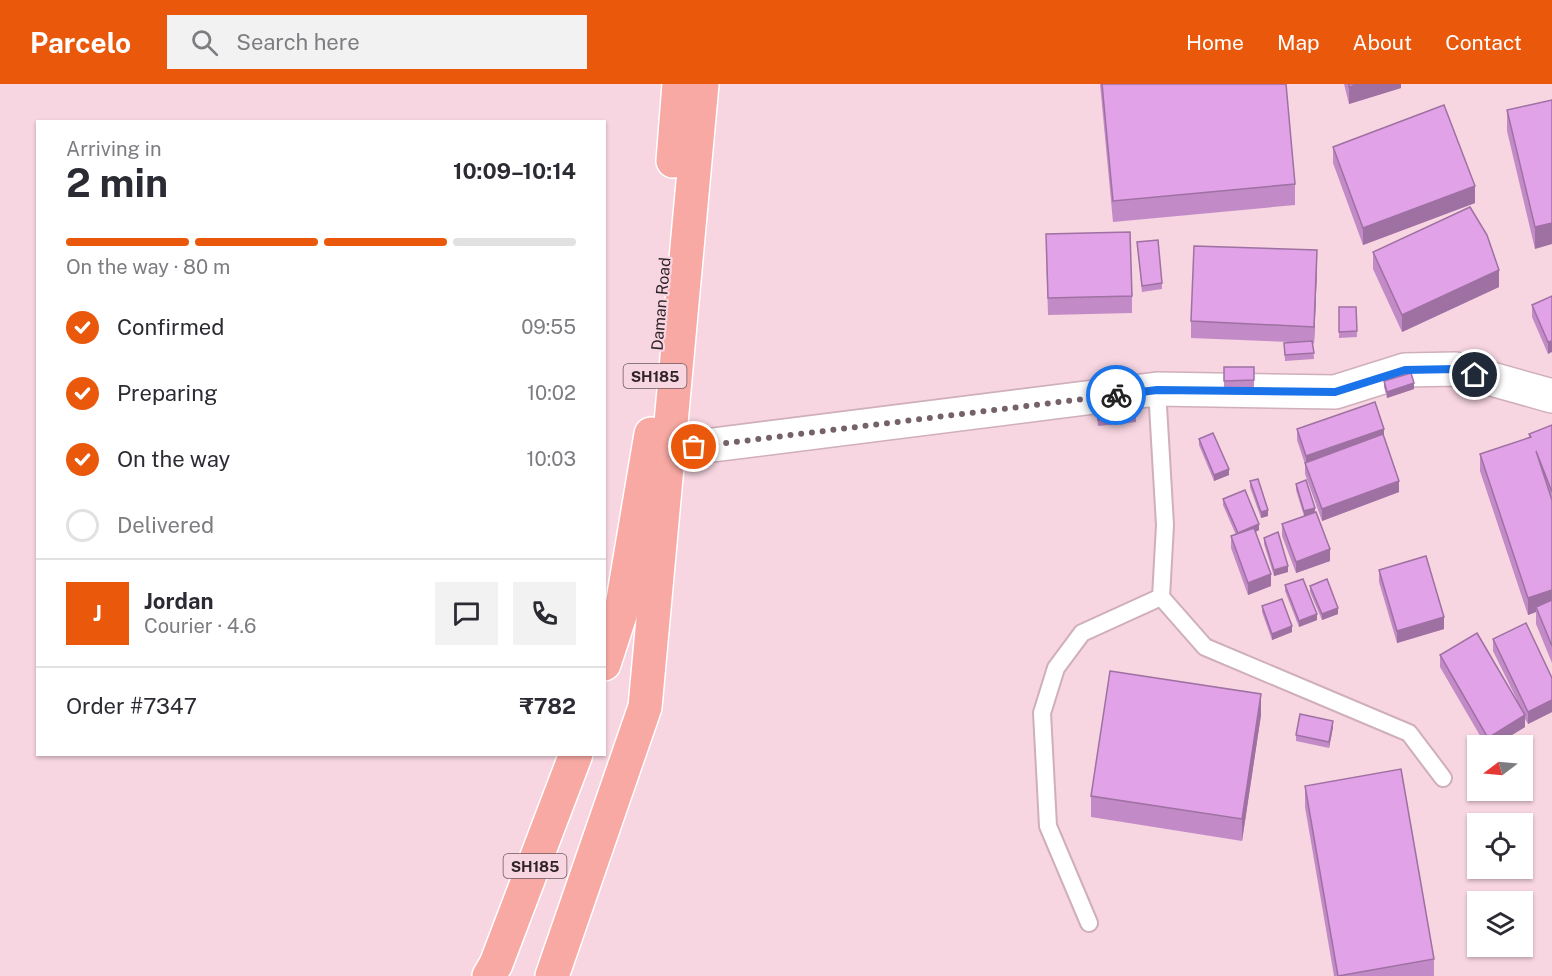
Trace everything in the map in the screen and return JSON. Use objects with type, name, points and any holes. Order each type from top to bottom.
[{"type":"main road","name":"Daman Road","points":[[606,658],[621,612],[660,451],[679,84]]},
{"type":"main road","points":[[552,976],[645,706],[660,451],[702,84]]},
{"type":"main road","name":"SH185","points":[[489,976],[496,964],[575,756]]},
{"type":"street","points":[[660,451],[1157,390],[1335,392],[1405,370],[1456,369],[1552,396]]},
{"type":"lane","points":[[1157,390],[1165,525],[1161,597],[1205,647],[1409,733],[1443,778]]},
{"type":"lane","points":[[1089,923],[1048,826],[1042,713],[1056,668],[1082,633],[1161,597]]},
{"type":"building","points":[[1102,84],[1286,84],[1295,184],[1113,201]]},
{"type":"building","points":[[1552,100],[1552,223],[1535,227],[1507,110]]},
{"type":"building","points":[[1444,105],[1475,186],[1363,228],[1333,147]]},
{"type":"building","points":[[1470,207],[1487,235],[1499,270],[1402,315],[1373,252]]},
{"type":"building","points":[[1130,232],[1132,296],[1048,298],[1046,234]]},
{"type":"building","points":[[1158,240],[1162,283],[1142,286],[1137,242]]},
{"type":"building","points":[[1194,246],[1317,250],[1314,327],[1191,321]]},
{"type":"building","points":[[1552,296],[1552,341],[1548,342],[1532,305]]},
{"type":"building","points":[[1339,307],[1356,307],[1357,331],[1339,332]]},
{"type":"building","points":[[1312,341],[1314,353],[1285,355],[1284,343]]},
{"type":"building","points":[[1224,367],[1254,367],[1254,380],[1224,381]]},
{"type":"building","points":[[1411,373],[1414,383],[1387,392],[1384,381]]},
{"type":"building","points":[[1134,396],[1136,416],[1098,420],[1096,400]]},
{"type":"building","points":[[1375,402],[1384,429],[1306,456],[1297,429]]},
{"type":"building","points":[[1552,425],[1552,492],[1536,451],[1552,500],[1552,590],[1528,598],[1480,454],[1531,437],[1529,434]]},
{"type":"building","points":[[1213,433],[1229,469],[1214,475],[1199,439]]},
{"type":"building","points":[[1383,434],[1399,481],[1322,509],[1305,463]]},
{"type":"building","points":[[1258,479],[1268,510],[1261,512],[1250,481]]},
{"type":"building","points":[[1306,480],[1315,508],[1304,511],[1296,484]]},
{"type":"building","points":[[1245,490],[1259,524],[1238,533],[1223,499]]},
{"type":"building","points":[[1316,512],[1330,549],[1296,562],[1282,524]]},
{"type":"building","points":[[1254,528],[1271,574],[1248,583],[1231,536]]},
{"type":"building","points":[[1278,532],[1288,566],[1274,570],[1264,538]]},
{"type":"building","points":[[1426,556],[1444,617],[1397,631],[1379,570]]},
{"type":"building","points":[[1303,579],[1317,614],[1299,621],[1285,585]]},
{"type":"building","points":[[1327,579],[1338,608],[1322,614],[1310,586]]},
{"type":"building","points":[[1282,599],[1292,626],[1272,634],[1262,606]]},
{"type":"building","points":[[1552,600],[1552,646],[1536,607]]},
{"type":"building","points":[[1526,623],[1552,678],[1552,700],[1528,712],[1493,639]]},
{"type":"building","points":[[1477,633],[1525,715],[1493,735],[1486,735],[1440,655]]},
{"type":"building","points":[[1110,671],[1261,694],[1242,819],[1091,796]]},
{"type":"building","points":[[1300,714],[1333,721],[1329,742],[1296,735]]},
{"type":"building","points":[[1401,769],[1434,959],[1338,976],[1305,786]]},
{"type":"way so far","points":[[694,447],[1116,395]]},
{"type":"route","points":[[1116,395],[1157,390],[1335,392],[1405,370],[1456,369],[1475,375]]}]
